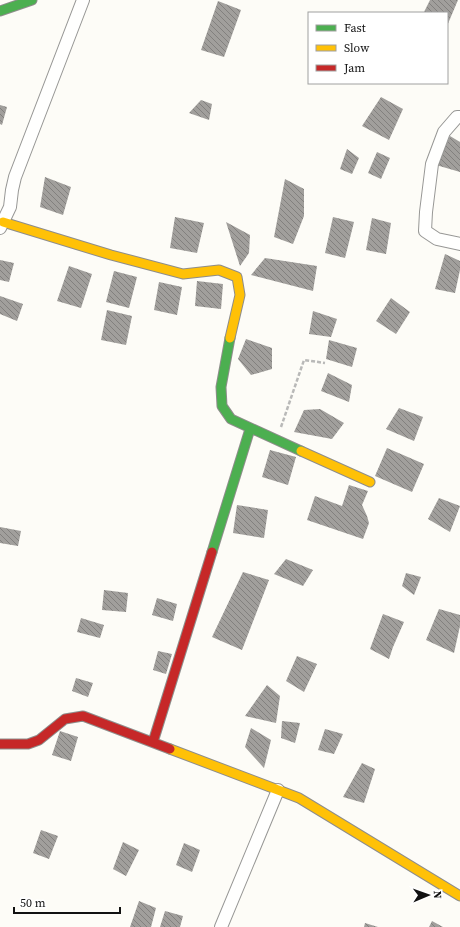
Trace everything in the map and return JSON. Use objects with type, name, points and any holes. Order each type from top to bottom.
[{"type":"street","points":[[0,12],[32,0]]},
{"type":"street","points":[[83,0],[16,177],[12,190],[10,208],[3,219],[111,255],[183,274],[219,270],[237,277],[240,295],[228,347],[221,387],[222,406],[231,419],[250,429],[370,482]]},
{"type":"street","points":[[460,117],[457,118],[444,132],[432,164],[425,231],[437,239],[460,244]]},
{"type":"street","points":[[153,742],[250,429]]},
{"type":"street","points":[[0,744],[28,744],[39,740],[65,719],[83,716],[299,798],[460,896]]},
{"type":"street","points":[[221,927],[278,790]]},
{"type":"path","points":[[276,440],[304,360],[325,364]]},
{"type":"building","points":[[430,0],[458,0],[448,24],[448,12],[424,12]]},
{"type":"building","points":[[218,1],[241,10],[224,57],[201,50]]},
{"type":"building","points":[[381,97],[403,109],[389,140],[362,126]]},
{"type":"building","points":[[201,100],[212,104],[209,120],[189,113]]},
{"type":"building","points":[[0,105],[7,107],[2,125],[0,124]]},
{"type":"building","points":[[450,136],[460,142],[460,172],[436,165]]},
{"type":"building","points":[[347,149],[359,158],[352,174],[340,169]]},
{"type":"building","points":[[377,152],[390,158],[381,179],[368,173]]},
{"type":"building","points":[[45,177],[71,187],[63,215],[40,207]]},
{"type":"building","points":[[285,179],[304,189],[304,216],[293,244],[274,237]]},
{"type":"building","points":[[175,217],[204,223],[197,253],[170,248]]},
{"type":"building","points":[[333,217],[354,222],[345,258],[325,253]]},
{"type":"building","points":[[372,218],[391,223],[386,254],[366,250]]},
{"type":"building","points":[[226,222],[250,235],[249,253],[240,266]]},
{"type":"building","points":[[445,254],[460,261],[460,270],[455,293],[435,289]]},
{"type":"building","points":[[265,258],[317,266],[313,291],[251,275]]},
{"type":"building","points":[[0,260],[14,263],[9,282],[0,280]]},
{"type":"building","points":[[69,266],[92,274],[81,308],[57,301]]},
{"type":"building","points":[[114,271],[137,277],[129,308],[106,302]]},
{"type":"building","points":[[197,281],[223,284],[221,309],[195,306]]},
{"type":"building","points":[[159,282],[182,287],[177,315],[154,310]]},
{"type":"building","points":[[0,296],[23,304],[17,321],[0,314]]},
{"type":"building","points":[[391,298],[410,312],[396,334],[376,321]]},
{"type":"building","points":[[107,310],[132,316],[126,345],[101,340]]},
{"type":"building","points":[[313,311],[337,319],[331,337],[309,334]]},
{"type":"building","points":[[246,339],[272,348],[272,369],[251,375],[238,359]]},
{"type":"building","points":[[329,340],[357,348],[352,367],[326,359]]},
{"type":"building","points":[[328,373],[352,385],[349,402],[321,391]]},
{"type":"building","points":[[399,408],[423,417],[414,441],[386,429]]},
{"type":"building","points":[[320,409],[344,423],[332,439],[294,432],[304,410]]},
{"type":"building","points":[[387,448],[424,464],[412,492],[375,476]]},
{"type":"building","points":[[270,450],[296,457],[288,485],[262,477]]},
{"type":"building","points":[[349,485],[368,491],[362,505],[369,523],[363,539],[307,520],[315,496],[342,506]]},
{"type":"building","points":[[439,498],[460,506],[450,532],[428,519]]},
{"type":"building","points":[[237,505],[268,510],[264,538],[233,533]]},
{"type":"building","points":[[0,527],[21,531],[18,546],[0,543]]},
{"type":"building","points":[[286,559],[313,570],[303,586],[274,574]]},
{"type":"building","points":[[243,572],[269,580],[242,650],[212,637]]},
{"type":"building","points":[[406,573],[421,577],[414,595],[402,586]]},
{"type":"building","points":[[104,590],[128,593],[126,612],[102,610]]},
{"type":"building","points":[[157,598],[177,604],[173,621],[152,615]]},
{"type":"building","points":[[439,609],[460,615],[460,626],[454,653],[426,640]]},
{"type":"building","points":[[383,614],[404,622],[389,659],[370,649]]},
{"type":"building","points":[[81,618],[104,625],[100,638],[77,632]]},
{"type":"building","points":[[158,651],[172,654],[166,674],[153,670]]},
{"type":"building","points":[[297,656],[317,664],[304,692],[286,681]]},
{"type":"building","points":[[76,678],[93,683],[88,697],[72,691]]},
{"type":"building","points":[[267,685],[280,696],[276,723],[245,716]]},
{"type":"building","points":[[282,721],[300,723],[295,743],[281,738]]},
{"type":"building","points":[[251,728],[271,740],[264,768],[245,747]]},
{"type":"building","points":[[325,729],[343,734],[334,754],[318,750]]},
{"type":"building","points":[[60,731],[78,737],[71,761],[52,755]]},
{"type":"building","points":[[362,763],[375,769],[364,803],[343,797]]},
{"type":"building","points":[[41,830],[58,836],[49,859],[33,853]]},
{"type":"building","points":[[123,842],[139,850],[126,876],[113,869]]},
{"type":"building","points":[[184,843],[200,850],[192,872],[176,865]]},
{"type":"building","points":[[139,901],[156,908],[151,927],[130,927]]},
{"type":"building","points":[[165,911],[183,916],[180,927],[160,927]]},
{"type":"building","points":[[432,921],[443,927],[429,927]]},
{"type":"building","points":[[365,923],[378,927],[364,927]]},
{"type":"traffic: fast","points":[[0,11],[32,0]]},
{"type":"traffic: fast","points":[[230,338],[221,387],[222,406],[231,419],[301,451]]},
{"type":"traffic: fast","points":[[212,552],[250,429]]},
{"type":"traffic: slow","points":[[3,222],[111,255],[183,274],[219,270],[237,277],[240,295],[230,338]]},
{"type":"traffic: slow","points":[[301,451],[370,482]]},
{"type":"traffic: slow","points":[[170,749],[299,798],[460,896]]},
{"type":"traffic: jam","points":[[153,742],[212,552]]},
{"type":"traffic: jam","points":[[0,744],[28,744],[39,740],[65,719],[83,716],[170,749]]}]
